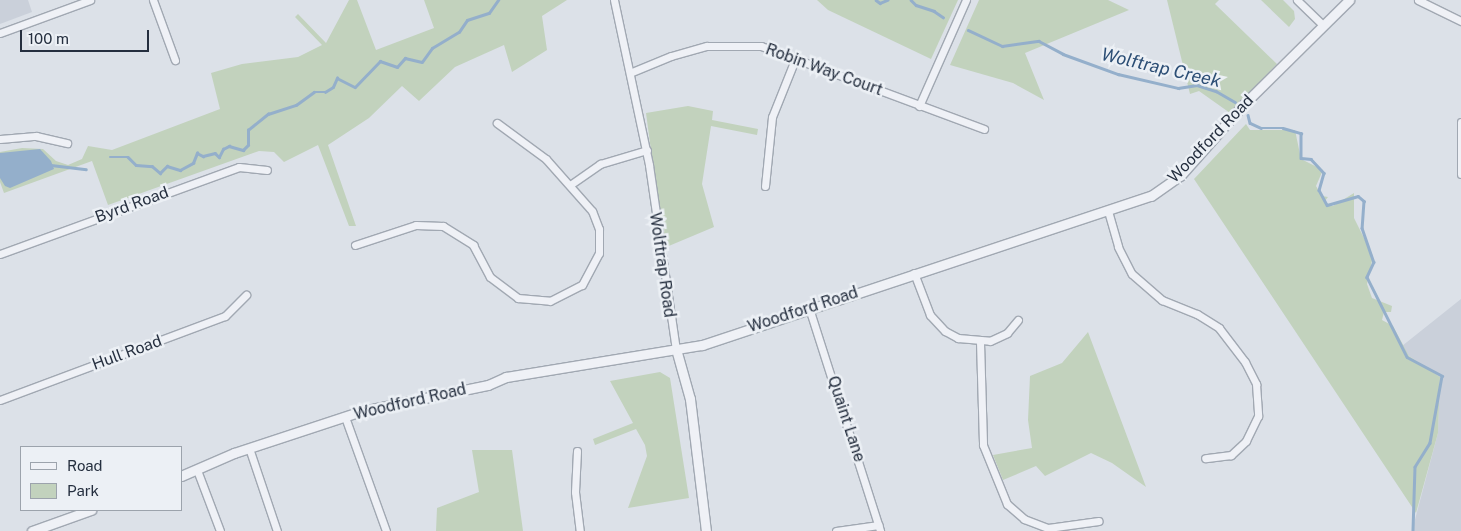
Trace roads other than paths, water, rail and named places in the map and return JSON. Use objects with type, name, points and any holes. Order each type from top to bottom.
[{"type":"street","points":[[153,0],[175,60]]},
{"type":"street","name":"Wolftrap Road","points":[[614,0],[632,72],[647,150],[676,349],[690,400],[706,531]]},
{"type":"street","points":[[919,106],[966,0]]},
{"type":"street","points":[[1297,0],[1324,26]]},
{"type":"street","name":"Woodford Road","points":[[182,476],[249,448],[344,417],[399,402],[488,385],[506,377],[702,345],[914,273],[1151,196],[1180,176],[1244,104],[1349,0]]},
{"type":"street","points":[[1418,0],[1461,21]]},
{"type":"street","points":[[0,33],[84,1]]},
{"type":"street","name":"Robin Way Court","points":[[632,72],[688,50],[722,44],[761,46],[796,57],[919,106],[984,129]]},
{"type":"street","points":[[765,186],[772,117],[796,57]]},
{"type":"street","points":[[1461,122],[1461,174]]},
{"type":"street","points":[[355,245],[416,224],[443,226],[473,245],[490,277],[508,293],[529,301],[550,301],[582,285],[599,254],[597,222],[588,205],[533,146],[497,123]]},
{"type":"street","points":[[0,139],[36,136],[66,143]]},
{"type":"street","points":[[570,185],[600,164],[647,150]]},
{"type":"street","name":"Byrd Road","points":[[0,254],[239,167],[267,170]]},
{"type":"street","points":[[1108,211],[1118,247],[1132,274],[1162,300],[1197,314],[1219,328],[1245,362],[1256,384],[1258,416],[1246,442],[1231,455],[1205,458]]},
{"type":"street","points":[[914,273],[924,306],[937,324],[958,338],[980,342],[998,338],[1018,320]]},
{"type":"street","name":"Hull Road","points":[[0,400],[226,316],[246,295]]},
{"type":"street","name":"Quaint Lane","points":[[809,308],[880,528]]},
{"type":"street","points":[[980,342],[983,445],[1007,504],[1024,519],[1048,528],[1099,521]]},
{"type":"street","points":[[344,417],[386,531]]},
{"type":"street","points":[[249,448],[277,531]]},
{"type":"street","points":[[578,451],[575,492],[580,531]]},
{"type":"street","points":[[196,470],[220,531]]},
{"type":"street","points":[[32,531],[87,511]]},
{"type":"street","points":[[836,531],[880,528]]},
{"type":"water","points":[[40,149],[51,161],[54,169],[10,188],[5,186],[0,178],[0,153]]},
{"type":"waterway","points":[[110,157],[128,157],[136,165],[152,166],[160,173],[167,166],[180,170],[193,163],[197,153],[203,156],[215,153],[219,157],[223,149],[229,146],[243,150],[248,145],[248,130],[268,114],[296,105],[314,92],[325,92],[333,87],[337,78],[355,87],[380,61],[397,67],[405,58],[422,62],[432,48],[459,32],[467,20],[489,13],[498,0]]},
{"type":"waterway","name":"Wolftrap Creek","points":[[876,0],[880,3],[887,0]]},
{"type":"waterway","name":"Wolftrap Creek","points":[[911,0],[916,5],[934,11],[943,17]]},
{"type":"waterway","name":"Wolftrap Creek","points":[[968,30],[1002,46],[1039,41],[1063,54],[1118,74],[1178,88],[1197,85],[1216,91],[1235,102]]},
{"type":"waterway","name":"Wolftrap Creek","points":[[1248,115],[1250,123],[1261,128],[1283,128],[1301,133],[1301,158],[1311,159],[1324,173],[1319,190],[1327,205],[1358,196],[1364,201],[1362,228],[1374,262],[1367,277],[1407,357],[1442,376],[1430,443],[1415,467],[1413,531]]},
{"type":"waterway","points":[[51,165],[86,169]]}]
